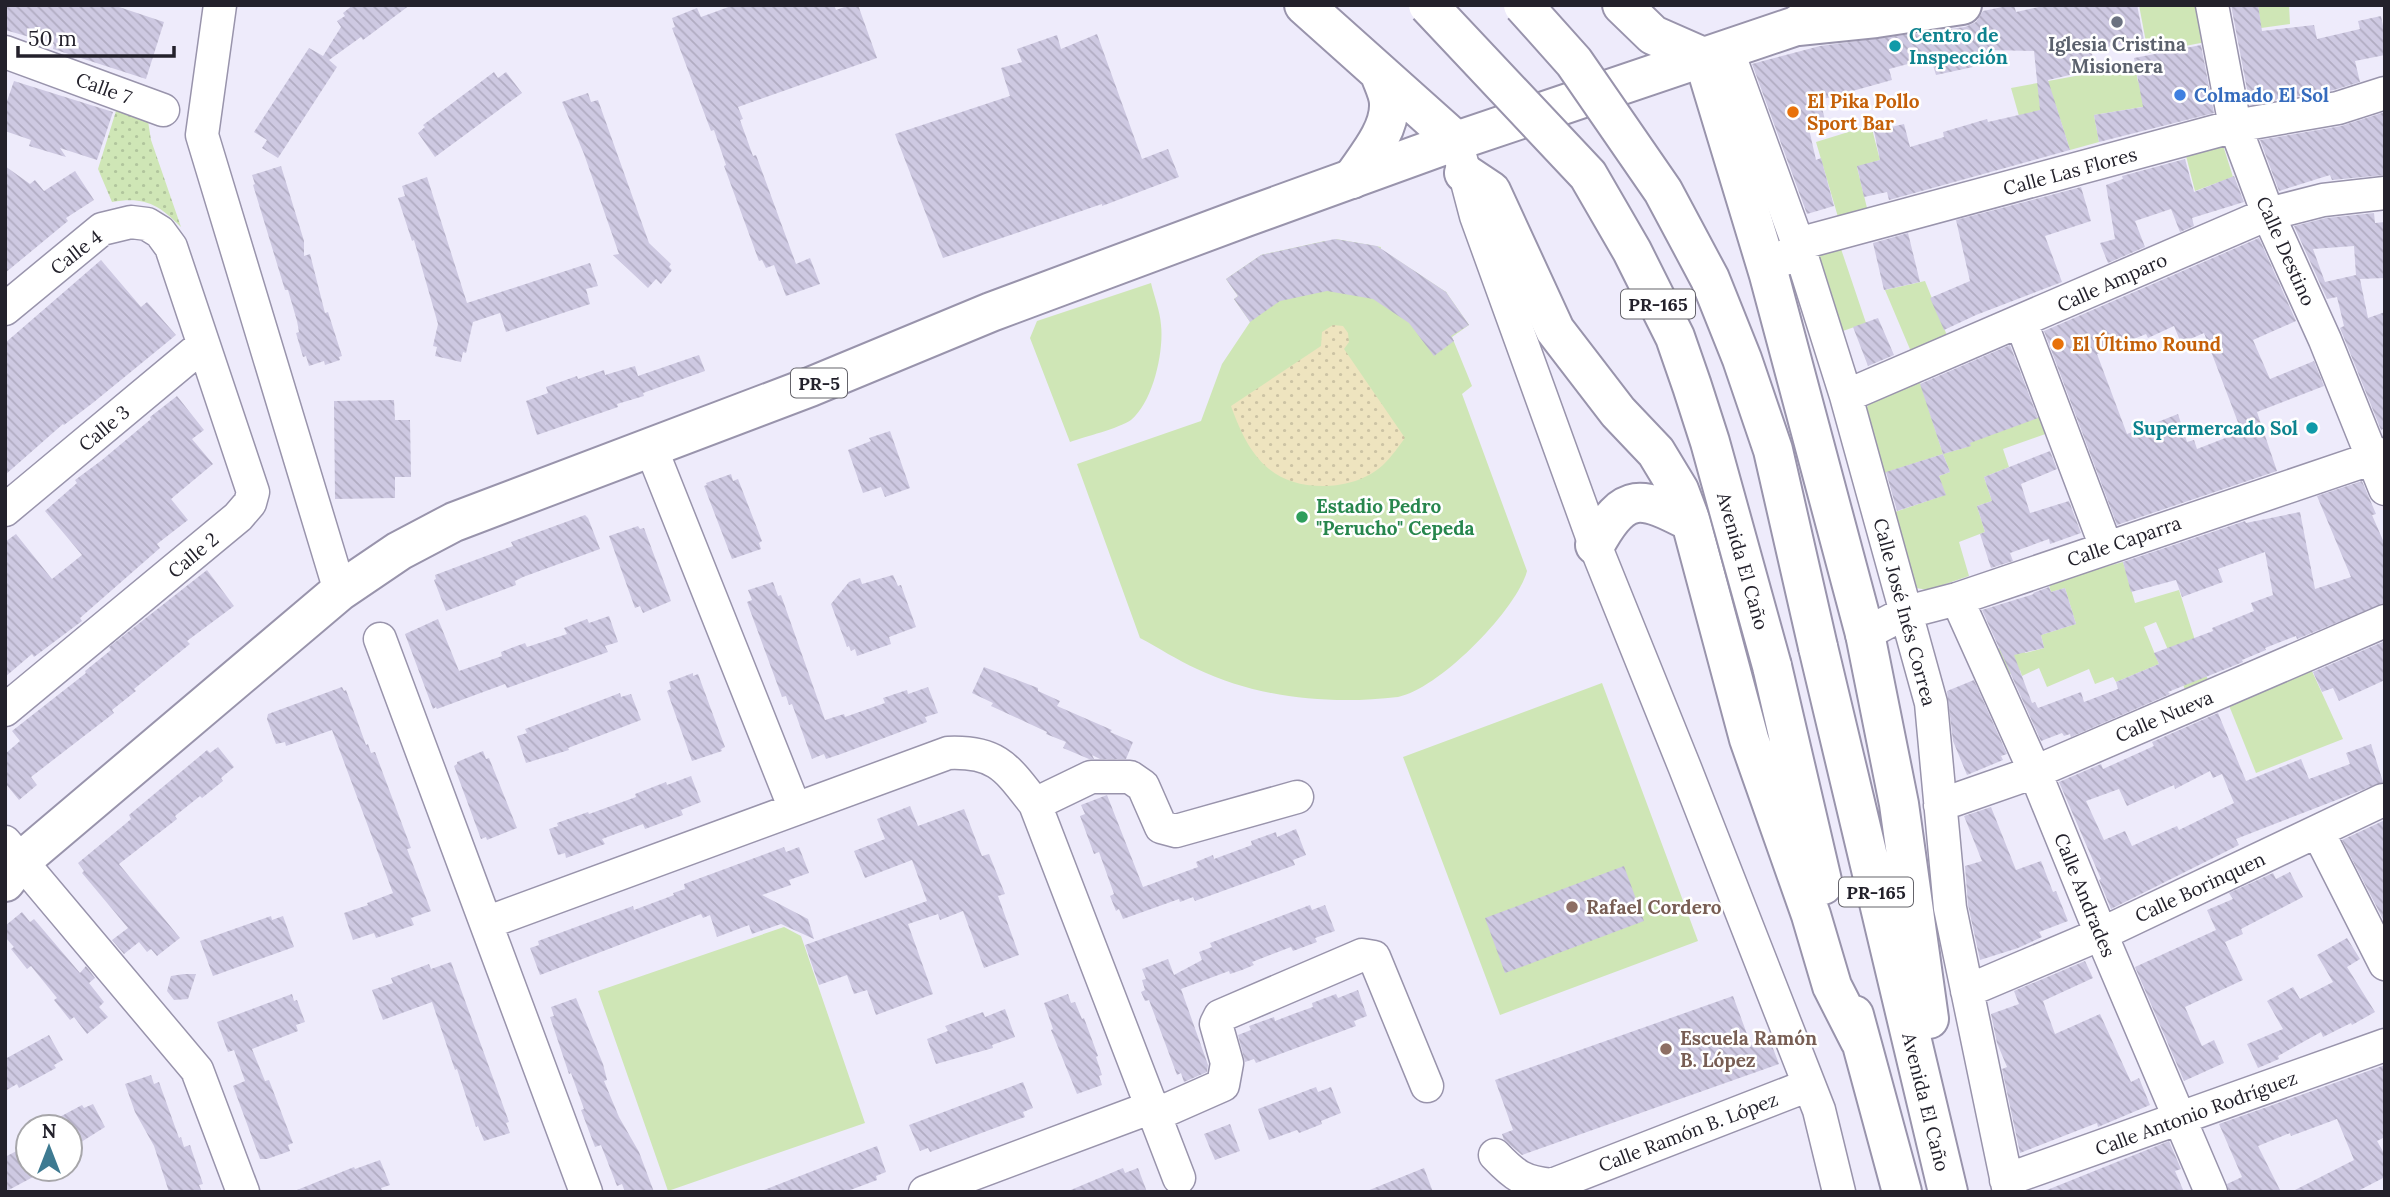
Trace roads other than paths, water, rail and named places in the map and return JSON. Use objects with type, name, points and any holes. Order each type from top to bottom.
[{"type":"main road","points":[[1304,5],[1337,33],[1491,191],[1555,330],[1618,412],[1656,452],[1679,489],[1691,522],[1749,739],[1811,915],[1832,986],[1860,1041]]},
{"type":"main road","name":"Avenida El Caño","points":[[1428,5],[1588,175],[1632,251],[1675,337],[1710,442],[1772,666],[1860,1041],[1902,1192]]},
{"type":"main road","name":"Avenida El Caño","points":[[1523,5],[1574,61],[1656,181],[1710,279],[1742,359],[1773,450],[1948,1192]]},
{"type":"main road","points":[[1622,5],[1653,35],[1715,53],[1769,275],[1865,634],[1899,804],[1929,1022],[1934,1136]]},
{"type":"main road","name":"PR-5","points":[[9,863],[340,591],[399,551],[454,522],[901,351],[991,312],[1352,179],[1460,157],[1715,53],[1796,26],[1828,5]]},
{"type":"main road","points":[[1796,26],[1877,18],[1962,5]]},
{"type":"main road","points":[[1352,179],[1387,120],[1389,102],[1381,77]]},
{"type":"main road","points":[[1595,545],[1608,522],[1618,511],[1632,503],[1653,503],[1691,522]]},
{"type":"street","points":[[220,5],[202,135],[340,591]]},
{"type":"street","name":"Calle Destino","points":[[2212,5],[2235,126],[2268,214],[2379,456],[2385,489]]},
{"type":"street","name":"Calle 7","points":[[5,52],[163,110]]},
{"type":"street","name":"Calle José Inés Correa","points":[[1715,53],[1798,244],[1846,396],[1931,702],[1950,908],[2008,1186]]},
{"type":"street","name":"Calle Las Flores","points":[[1798,244],[2235,126],[2337,108],[2385,93]]},
{"type":"street","points":[[1460,157],[1476,216],[1595,545],[1819,1111],[1839,1192]]},
{"type":"street","name":"Calle Amparo","points":[[1846,396],[2268,214],[2323,200],[2385,193]]},
{"type":"street","name":"Calle 4","points":[[5,309],[102,229],[131,222],[147,224],[160,232],[171,247],[203,345]]},
{"type":"street","points":[[1769,275],[1798,244]]},
{"type":"street","points":[[2021,322],[2106,547]]},
{"type":"street","name":"Calle 3","points":[[5,510],[203,345]]},
{"type":"street","name":"Calle 2","points":[[5,710],[238,517],[250,503],[253,492],[203,345]]},
{"type":"street","points":[[651,448],[795,809]]},
{"type":"street","name":"Calle Caparra","points":[[1865,634],[1907,612],[1957,599],[2379,456]]},
{"type":"street","name":"Calle Andrades","points":[[1957,599],[2035,772],[2211,1192]]},
{"type":"street","name":"Calle Nueva","points":[[1940,805],[2035,772],[2385,621]]},
{"type":"street","points":[[380,639],[586,1192]]},
{"type":"street","points":[[486,923],[948,753],[970,752],[988,757],[1003,766],[1035,804],[1179,1178]]},
{"type":"street","points":[[1035,804],[1091,777],[1130,777],[1143,786],[1161,827],[1176,831],[1297,797]]},
{"type":"street","name":"Calle Borinquen","points":[[1967,991],[2101,933],[2383,800]]},
{"type":"street","points":[[2318,832],[2385,964]]},
{"type":"street","points":[[9,863],[197,1070],[243,1192]]},
{"type":"street","points":[[925,1192],[1223,1085],[1227,1063],[1216,1024],[1220,1016],[1363,955],[1374,957],[1427,1086]]},
{"type":"street","name":"Calle Antonio Rodríguez","points":[[2008,1186],[2385,1045]]},
{"type":"street","name":"Calle Ramón B. López","points":[[1495,1155],[1513,1174],[1530,1183],[1552,1185],[1809,1084]]},
{"type":"place","name":"Iglesia Cristina Misionera","points":[[2117,22]]},
{"type":"place","name":"Centro de Inspección","points":[[1895,46]]},
{"type":"place","name":"Colmado El Sol","points":[[2180,95]]},
{"type":"place","name":"El Pika Pollo Sport Bar","points":[[1793,112]]},
{"type":"place","name":"El Último Round","points":[[2058,344]]},
{"type":"place","name":"Supermercado Sol","points":[[2312,428]]},
{"type":"place","name":"Estadio Pedro \"Perucho\" Cepeda","points":[[1302,517]]},
{"type":"place","name":"Rafael Cordero","points":[[1572,907]]},
{"type":"place","name":"Escuela Ramón B. López","points":[[1666,1049]]}]
